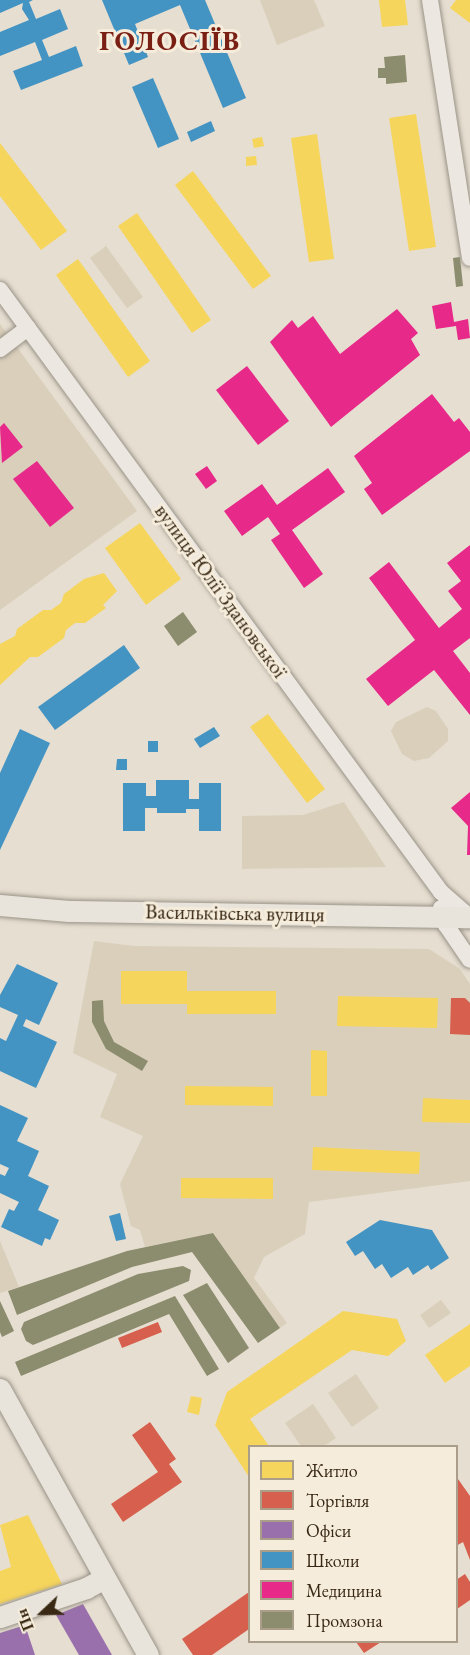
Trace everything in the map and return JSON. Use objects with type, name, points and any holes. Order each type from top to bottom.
[{"type":"main road","name":"Васильківська вулиця","points":[[0,905],[69,911],[470,917]]},
{"type":"main road","points":[[0,1389],[102,1579],[148,1655]]},
{"type":"main road","points":[[0,1617],[86,1588],[102,1579]]},
{"type":"street","points":[[430,0],[470,258]]},
{"type":"street","name":"вулиця Юлії Здановської","points":[[0,290],[441,892],[470,917]]},
{"type":"street","points":[[0,348],[28,328]]},
{"type":"street","points":[[441,892],[441,916],[470,960]]},
{"type":"shaded area","points":[[260,0],[314,0],[325,26],[277,45]]},
{"type":"shaded area","points":[[106,246],[143,297],[127,308],[90,258]]},
{"type":"shaded area","points":[[0,324],[137,511],[0,610]]},
{"type":"shaded area","points":[[427,707],[436,711],[448,729],[448,741],[429,758],[414,761],[402,754],[391,731],[396,722]]},
{"type":"shaded area","points":[[344,802],[386,867],[242,869],[242,816],[303,815]]},
{"type":"shaded area","points":[[94,941],[134,946],[429,949],[460,969],[470,984],[470,1181],[309,1202],[305,1234],[264,1257],[254,1278],[287,1323],[280,1328],[213,1233],[145,1247],[140,1230],[131,1226],[120,1184],[143,1136],[100,1117],[117,1074],[73,1053]]},
{"type":"shaded area","points":[[0,1241],[19,1287],[0,1293]]},
{"type":"shaded area","points":[[441,1300],[451,1313],[429,1328],[420,1315]]},
{"type":"shaded area","points":[[356,1374],[379,1408],[352,1427],[328,1393]]},
{"type":"shaded area","points":[[313,1404],[336,1438],[326,1445],[300,1445],[285,1423]]},
{"type":"building: Житло","points":[[379,0],[405,0],[408,25],[382,27]]},
{"type":"building: Житло","points":[[456,0],[470,0],[470,23],[450,8]]},
{"type":"building: Житло","points":[[416,114],[436,247],[409,251],[389,118]]},
{"type":"building: Житло","points":[[317,134],[334,259],[309,262],[291,138]]},
{"type":"building: Житло","points":[[262,137],[264,146],[254,148],[252,139]]},
{"type":"building: Житло","points":[[0,143],[67,231],[41,250],[0,196]]},
{"type":"building: Житло","points":[[256,156],[257,165],[246,166],[246,157]]},
{"type":"building: Житло","points":[[193,171],[271,276],[253,289],[175,185]]},
{"type":"building: Житло","points":[[137,213],[211,320],[192,333],[118,226]]},
{"type":"building: Житло","points":[[78,259],[150,361],[128,377],[56,275]]},
{"type":"building: Житло","points":[[140,523],[181,579],[146,605],[105,548]]},
{"type":"building: Житло","points":[[104,573],[117,591],[103,605],[106,608],[85,623],[75,623],[66,630],[64,638],[38,657],[30,657],[0,685],[0,644],[15,636],[17,629],[43,610],[51,610],[61,603],[64,594],[84,579]]},
{"type":"building: Житло","points":[[268,714],[325,789],[307,803],[250,727]]},
{"type":"building: Житло","points":[[121,971],[187,971],[187,991],[276,991],[276,1014],[187,1014],[187,1004],[121,1004]]},
{"type":"building: Житло","points":[[338,996],[438,998],[437,1028],[337,1026]]},
{"type":"building: Житло","points":[[311,1050],[327,1051],[327,1096],[311,1096]]},
{"type":"building: Житло","points":[[185,1086],[273,1087],[273,1106],[185,1105]]},
{"type":"building: Житло","points":[[423,1098],[470,1100],[470,1123],[422,1122]]},
{"type":"building: Житло","points":[[313,1147],[420,1152],[419,1174],[312,1170]]},
{"type":"building: Житло","points":[[181,1178],[273,1178],[273,1199],[181,1198]]},
{"type":"building: Житло","points":[[343,1311],[397,1319],[406,1341],[388,1356],[352,1350],[250,1419],[268,1445],[248,1445],[248,1475],[215,1425],[227,1392]]},
{"type":"building: Житло","points":[[470,1324],[470,1366],[445,1383],[425,1355]]},
{"type":"building: Житло","points":[[191,1396],[202,1398],[199,1415],[187,1412]]},
{"type":"building: Житло","points":[[28,1515],[62,1584],[0,1604],[0,1571],[11,1567],[0,1525]]},
{"type":"building: Торгівля","points":[[451,998],[465,998],[470,1003],[470,1035],[450,1034]]},
{"type":"building: Торгівля","points":[[158,1322],[162,1332],[122,1348],[118,1338]]},
{"type":"building: Торгівля","points":[[150,1422],[176,1459],[169,1464],[182,1482],[123,1522],[111,1504],[158,1472],[132,1435]]},
{"type":"building: Торгівля","points":[[458,1479],[470,1496],[470,1560],[463,1542],[458,1545]]},
{"type":"building: Торгівля","points":[[465,1574],[470,1582],[470,1600],[458,1608],[458,1579]]},
{"type":"building: Торгівля","points":[[248,1593],[248,1630],[212,1655],[193,1655],[182,1639]]},
{"type":"building: Торгівля","points":[[357,1643],[379,1643],[364,1653]]},
{"type":"building: Офіси","points":[[83,1604],[112,1655],[79,1655],[56,1615]]},
{"type":"building: Офіси","points":[[25,1625],[35,1655],[0,1655],[0,1633]]},
{"type":"building: Школи","points":[[0,0],[33,0],[29,2],[36,19],[60,9],[68,29],[42,40],[49,57],[76,46],[83,66],[21,90],[13,71],[42,60],[35,42],[0,56],[0,32],[29,20],[22,9],[23,3],[0,13]]},
{"type":"building: Школи","points":[[102,0],[205,0],[246,98],[223,108],[180,5],[135,24],[148,57],[129,65]]},
{"type":"building: Школи","points":[[153,78],[179,139],[158,148],[132,87]]},
{"type":"building: Школи","points":[[211,121],[215,131],[191,142],[187,132]]},
{"type":"building: Школи","points":[[124,645],[140,668],[55,730],[38,707]]},
{"type":"building: Школи","points":[[214,727],[220,736],[200,748],[194,739]]},
{"type":"building: Школи","points":[[20,729],[50,743],[0,850],[0,773]]},
{"type":"building: Школи","points":[[148,741],[158,741],[158,752],[148,752]]},
{"type":"building: Школи","points":[[117,759],[127,759],[127,770],[116,770]]},
{"type":"building: Школи","points":[[156,780],[189,780],[189,799],[199,799],[199,783],[221,783],[221,831],[199,831],[199,809],[186,809],[186,813],[157,813],[157,808],[145,808],[145,831],[123,831],[123,783],[146,783],[146,796],[156,796]]},
{"type":"building: Школи","points":[[17,964],[58,983],[39,1025],[26,1019],[23,1026],[57,1042],[36,1088],[0,1071],[0,1038],[6,1041],[18,1015],[0,1007],[0,995]]},
{"type":"building: Школи","points":[[0,1105],[28,1118],[17,1141],[39,1151],[28,1176],[49,1186],[38,1210],[59,1220],[50,1240],[45,1238],[42,1246],[1,1227],[9,1209],[14,1211],[19,1202],[0,1193],[0,1174],[5,1176],[9,1168],[0,1164]]},
{"type":"building: Школи","points":[[120,1213],[126,1239],[116,1241],[109,1216]]},
{"type":"building: Школи","points":[[380,1220],[432,1230],[449,1258],[431,1270],[428,1265],[413,1275],[408,1267],[391,1278],[382,1264],[375,1269],[363,1251],[355,1256],[346,1242]]},
{"type":"building: Медицина","points":[[451,302],[454,322],[468,319],[470,338],[458,340],[456,326],[436,329],[432,306]]},
{"type":"building: Медицина","points":[[397,309],[418,333],[411,339],[420,355],[331,427],[270,342],[292,320],[298,328],[313,316],[340,354]]},
{"type":"building: Медицина","points":[[247,366],[289,421],[258,445],[216,390]]},
{"type":"building: Медицина","points":[[432,394],[454,422],[459,418],[470,432],[470,451],[382,515],[364,489],[372,483],[354,456]]},
{"type":"building: Медицина","points":[[4,423],[23,447],[2,463],[0,427]]},
{"type":"building: Медицина","points":[[37,461],[74,508],[50,527],[13,479]]},
{"type":"building: Медицина","points":[[207,466],[217,481],[206,489],[195,474]]},
{"type":"building: Медицина","points":[[328,468],[345,492],[292,530],[323,574],[304,588],[271,540],[280,534],[268,517],[242,536],[224,511],[262,484],[277,505]]},
{"type":"building: Медицина","points":[[470,545],[470,638],[453,651],[470,673],[470,715],[434,670],[388,706],[366,679],[415,640],[369,578],[389,562],[439,628],[462,609],[448,591],[461,581],[447,563]]},
{"type":"building: Медицина","points":[[470,792],[470,855],[467,855],[468,826],[451,808]]},
{"type":"building: Промзона","points":[[405,55],[407,82],[386,84],[386,78],[378,78],[378,68],[385,68],[384,57]]},
{"type":"building: Промзона","points":[[460,257],[463,286],[456,287],[453,258]]},
{"type":"building: Промзона","points":[[183,612],[197,632],[178,646],[164,626]]},
{"type":"building: Промзона","points":[[103,1000],[104,1021],[114,1042],[148,1061],[142,1071],[106,1049],[92,1022],[92,1001]]},
{"type":"building: Промзона","points":[[213,1233],[280,1328],[258,1343],[192,1252],[132,1267],[17,1315],[8,1291],[127,1251]]},
{"type":"building: Промзона","points":[[183,1266],[191,1270],[189,1281],[33,1345],[26,1341],[21,1329],[24,1322],[138,1274]]},
{"type":"building: Промзона","points":[[207,1283],[249,1348],[228,1363],[183,1295]]},
{"type":"building: Промзона","points":[[175,1296],[219,1369],[207,1376],[169,1314],[21,1376],[15,1362]]},
{"type":"building: Промзона","points":[[0,1301],[14,1331],[2,1337],[0,1332]]},
{"type":"district","name":"ГОЛОСІЇВ","points":[[170,41]]}]
